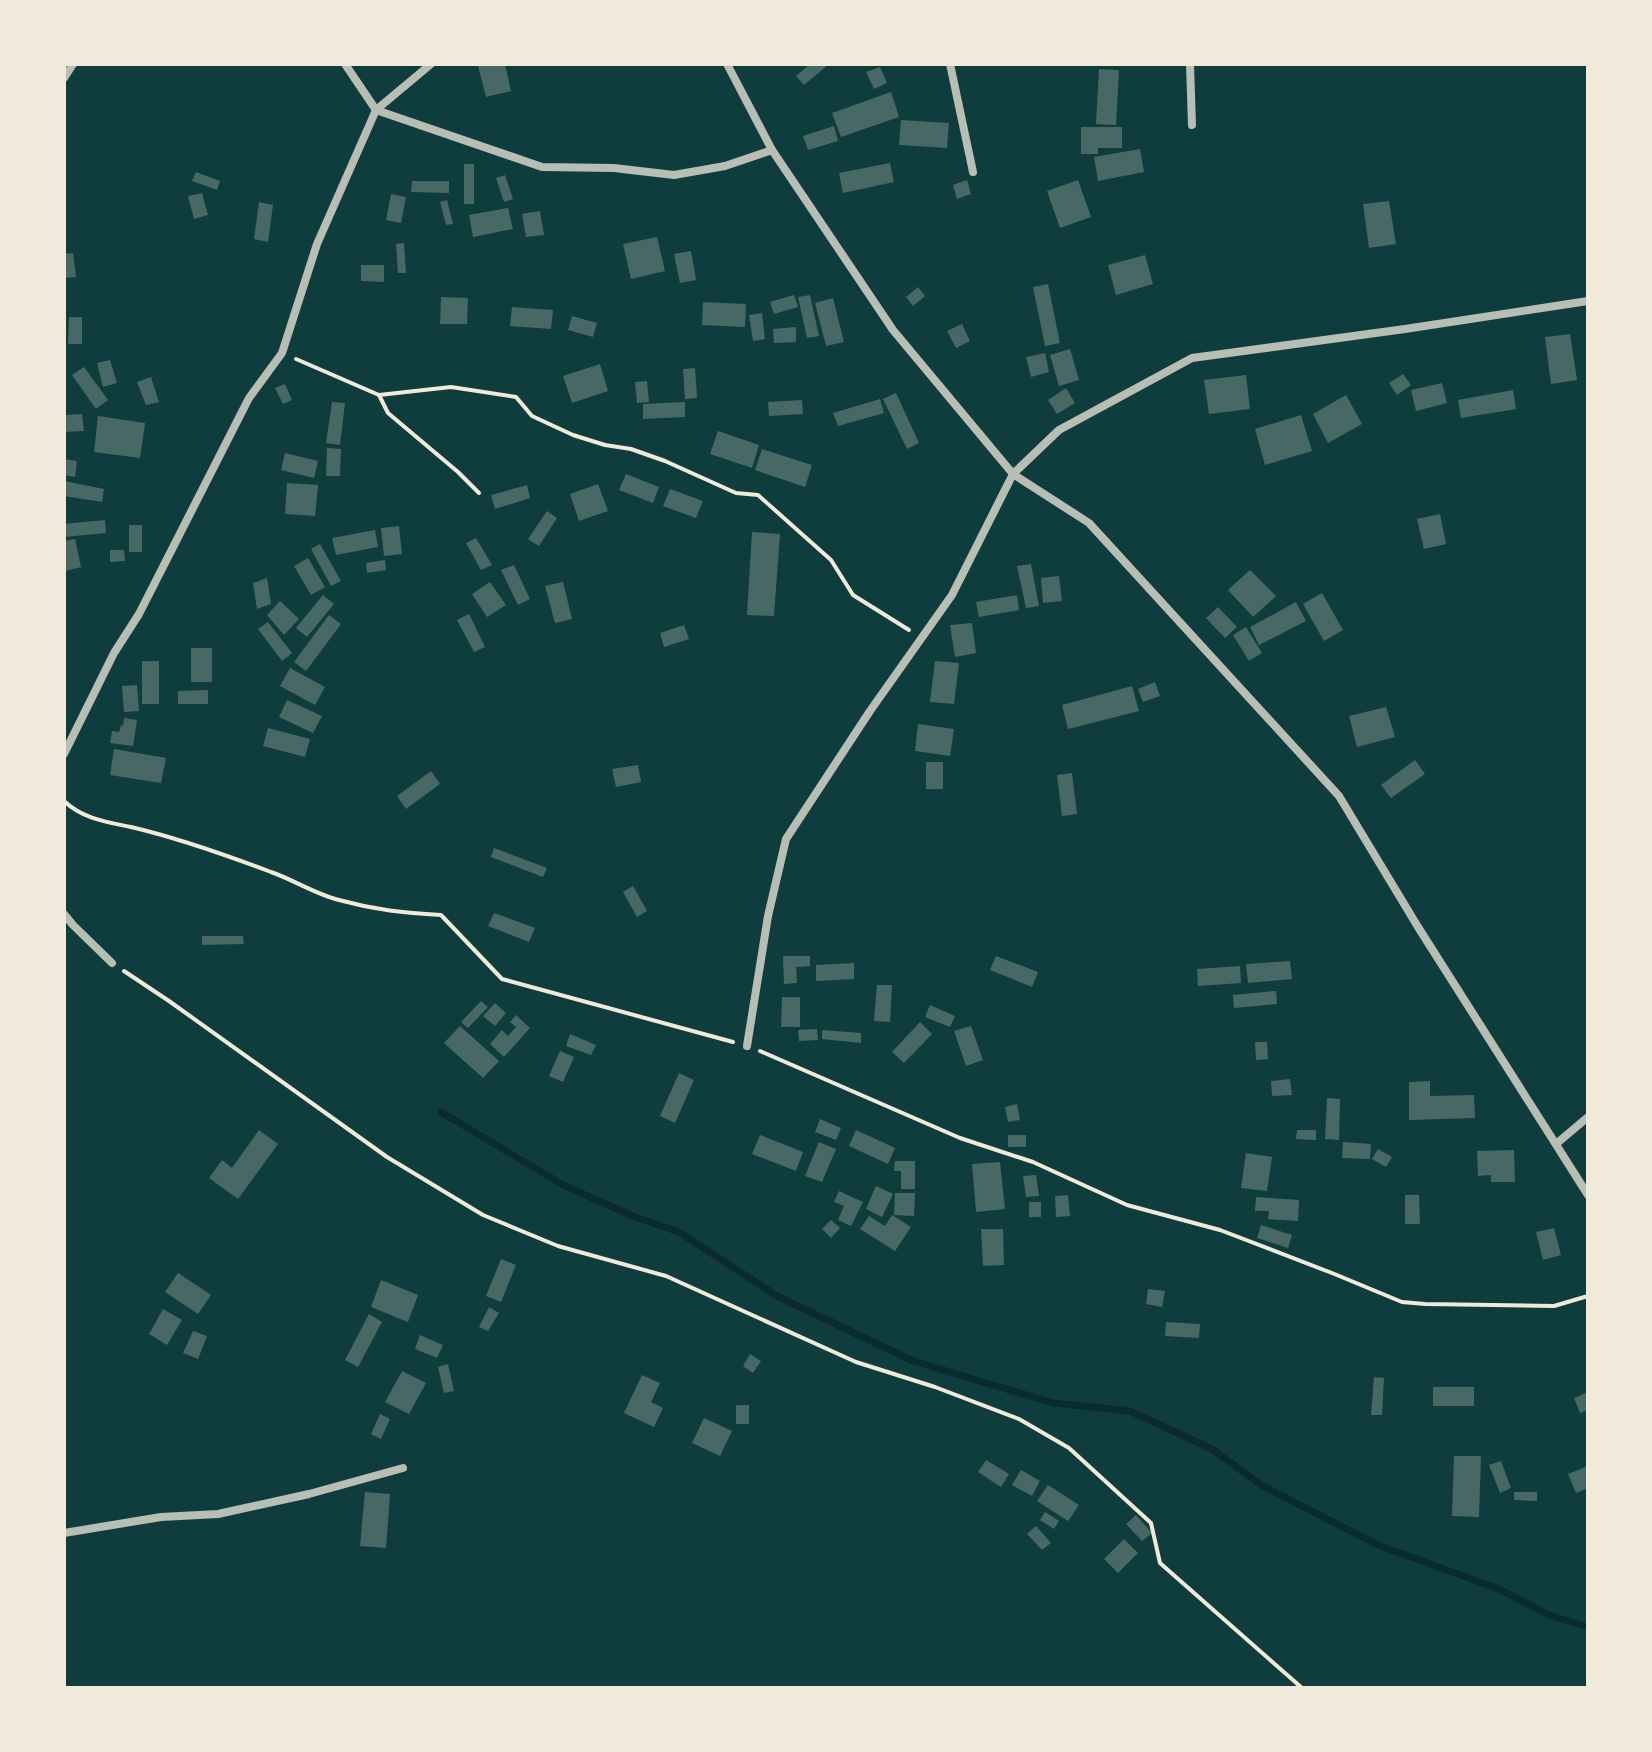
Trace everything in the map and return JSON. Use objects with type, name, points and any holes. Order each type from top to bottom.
[{"type":"street","points":[[64,78],[73,64]]},
{"type":"street","points":[[345,64],[376,110],[542,167],[614,168],[674,175],[725,166],[772,150]]},
{"type":"street","points":[[64,754],[249,398],[282,353],[317,244],[376,110],[431,64]]},
{"type":"street","points":[[727,64],[772,150],[893,330],[1013,474],[1089,523],[1339,796],[1588,1195]]},
{"type":"street","points":[[950,64],[973,172]]},
{"type":"street","points":[[1190,64],[1192,125]]},
{"type":"street","points":[[747,1046],[768,916],[786,839],[952,595],[1013,474],[1059,430],[1192,358],[1588,301]]},
{"type":"street","points":[[64,914],[112,963]]},
{"type":"street","points":[[1556,1144],[1588,1117]]},
{"type":"street","points":[[64,1533],[161,1517],[218,1514],[309,1494],[403,1468]]},
{"type":"path","points":[[282,353],[379,395],[451,387],[516,397],[532,416],[573,435],[665,461],[736,493],[758,495],[831,560],[853,595],[921,638]]},
{"type":"path","points":[[379,395],[388,413],[479,493]]},
{"type":"path","points":[[64,801],[73,809],[97,820],[204,849],[273,873],[335,900],[388,912],[441,915],[502,979],[747,1046],[960,1138],[1033,1162],[1127,1205],[1220,1230],[1402,1302],[1554,1306],[1588,1296]]},
{"type":"path","points":[[112,963],[387,1157],[483,1215],[558,1246],[666,1276],[856,1362],[935,1387],[1019,1419],[1069,1448],[1151,1523],[1160,1563],[1302,1688]]},
{"type":"building","points":[[505,64],[511,91],[486,97],[478,66]]},
{"type":"building","points":[[810,64],[829,64],[804,85],[796,76]]},
{"type":"building","points":[[880,67],[887,83],[874,89],[866,72]]},
{"type":"building","points":[[1099,69],[1119,70],[1116,125],[1096,124]]},
{"type":"building","points":[[891,92],[899,117],[841,137],[832,113]]},
{"type":"building","points":[[901,120],[949,123],[947,148],[899,145]]},
{"type":"building","points":[[834,126],[838,141],[808,150],[803,136]]},
{"type":"building","points":[[1081,127],[1122,127],[1122,148],[1098,148],[1098,154],[1081,154]]},
{"type":"building","points":[[1140,149],[1144,172],[1098,181],[1094,157]]},
{"type":"building","points":[[890,163],[894,182],[843,193],[839,173]]},
{"type":"building","points":[[464,164],[474,164],[474,204],[464,204]]},
{"type":"building","points":[[196,172],[220,181],[217,190],[192,181]]},
{"type":"building","points":[[505,175],[513,199],[504,202],[496,178]]},
{"type":"building","points":[[967,180],[971,194],[957,199],[953,185]]},
{"type":"building","points":[[1078,180],[1091,217],[1060,228],[1047,191]]},
{"type":"building","points":[[412,181],[449,181],[449,193],[411,192]]},
{"type":"building","points":[[202,193],[208,215],[194,219],[188,196]]},
{"type":"building","points":[[391,194],[406,197],[401,223],[386,220]]},
{"type":"building","points":[[447,200],[453,224],[446,225],[440,202]]},
{"type":"building","points":[[1389,201],[1396,244],[1369,248],[1363,204]]},
{"type":"building","points":[[259,202],[273,205],[268,242],[254,239]]},
{"type":"building","points":[[508,208],[513,229],[473,237],[469,215]]},
{"type":"building","points":[[540,211],[544,235],[526,237],[522,214]]},
{"type":"building","points":[[657,237],[665,271],[631,279],[623,244]]},
{"type":"building","points":[[404,243],[406,273],[398,273],[396,244]]},
{"type":"building","points":[[691,251],[696,280],[680,283],[674,254]]},
{"type":"building","points":[[73,253],[76,277],[65,278],[64,254]]},
{"type":"building","points":[[1145,255],[1153,284],[1116,295],[1108,265]]},
{"type":"building","points":[[361,265],[384,265],[384,282],[361,281]]},
{"type":"building","points":[[1048,284],[1060,343],[1045,346],[1033,287]]},
{"type":"building","points":[[918,287],[925,296],[913,306],[906,297]]},
{"type":"building","points":[[794,295],[798,307],[774,314],[770,302]]},
{"type":"building","points":[[810,295],[819,336],[807,338],[798,297]]},
{"type":"building","points":[[441,297],[468,298],[467,324],[440,324]]},
{"type":"building","points":[[833,298],[844,342],[826,346],[815,303]]},
{"type":"building","points":[[703,302],[746,304],[745,327],[702,325]]},
{"type":"building","points":[[512,307],[553,310],[551,329],[510,326]]},
{"type":"building","points":[[762,313],[765,339],[753,341],[749,315]]},
{"type":"building","points":[[572,316],[597,323],[593,337],[568,330]]},
{"type":"building","points":[[69,317],[82,317],[82,344],[68,344]]},
{"type":"building","points":[[962,324],[970,341],[956,348],[947,331]]},
{"type":"building","points":[[796,327],[796,342],[774,343],[773,329]]},
{"type":"building","points":[[1570,334],[1577,380],[1551,384],[1545,337]]},
{"type":"building","points":[[1070,349],[1079,380],[1059,386],[1050,355]]},
{"type":"building","points":[[1045,353],[1049,372],[1031,377],[1026,357]]},
{"type":"building","points":[[110,360],[117,383],[103,387],[97,363]]},
{"type":"building","points":[[600,364],[608,391],[572,403],[563,376]]},
{"type":"building","points":[[84,367],[108,400],[96,409],[72,375]]},
{"type":"building","points":[[695,368],[697,398],[685,399],[683,369]]},
{"type":"building","points":[[1403,374],[1411,385],[1397,395],[1389,383]]},
{"type":"building","points":[[1246,375],[1250,409],[1209,414],[1204,380]]},
{"type":"building","points":[[151,377],[159,402],[146,405],[137,382]]},
{"type":"building","points":[[647,381],[649,402],[637,403],[635,382]]},
{"type":"building","points":[[1442,383],[1447,403],[1416,411],[1411,390]]},
{"type":"building","points":[[285,384],[292,400],[283,404],[275,388]]},
{"type":"building","points":[[1066,388],[1075,403],[1057,414],[1048,400]]},
{"type":"building","points":[[1513,390],[1516,409],[1461,418],[1458,400]]},
{"type":"building","points":[[896,393],[919,443],[907,449],[883,399]]},
{"type":"building","points":[[1346,395],[1362,424],[1328,443],[1313,414]]},
{"type":"building","points":[[880,399],[884,413],[838,426],[833,413]]},
{"type":"building","points":[[802,400],[803,414],[769,416],[768,402]]},
{"type":"building","points":[[332,402],[345,403],[340,445],[326,443]]},
{"type":"building","points":[[685,402],[685,417],[643,419],[643,404]]},
{"type":"building","points":[[82,414],[84,431],[64,432],[64,415]]},
{"type":"building","points":[[1301,415],[1312,451],[1265,465],[1255,429]]},
{"type":"building","points":[[98,416],[145,423],[140,458],[94,452]]},
{"type":"building","points":[[718,431],[759,445],[752,468],[710,454]]},
{"type":"building","points":[[327,448],[341,449],[340,476],[326,476]]},
{"type":"building","points":[[762,449],[812,465],[805,487],[755,470]]},
{"type":"building","points":[[285,453],[318,461],[314,478],[281,470]]},
{"type":"building","points":[[64,459],[77,461],[75,477],[64,475]]},
{"type":"building","points":[[626,474],[659,487],[653,503],[619,490]]},
{"type":"building","points":[[64,481],[104,489],[102,502],[64,496]]},
{"type":"building","points":[[287,483],[318,485],[315,516],[285,514]]},
{"type":"building","points":[[598,484],[608,511],[579,521],[570,494]]},
{"type":"building","points":[[527,485],[530,498],[495,509],[491,495]]},
{"type":"building","points":[[670,489],[703,501],[696,518],[663,506]]},
{"type":"building","points":[[547,511],[557,518],[539,546],[528,539]]},
{"type":"building","points":[[1440,514],[1446,544],[1424,549],[1417,519]]},
{"type":"building","points":[[105,520],[106,533],[64,537],[64,524]]},
{"type":"building","points":[[129,525],[142,525],[142,552],[129,552]]},
{"type":"building","points":[[399,526],[402,554],[384,556],[381,528]]},
{"type":"building","points":[[375,530],[378,547],[336,555],[332,538]]},
{"type":"building","points":[[752,532],[780,534],[774,616],[747,615]]},
{"type":"building","points":[[476,538],[492,565],[481,570],[466,543]]},
{"type":"building","points":[[75,539],[81,567],[65,571],[64,541]]},
{"type":"building","points":[[320,544],[341,581],[331,586],[311,549]]},
{"type":"building","points":[[110,550],[124,550],[125,561],[110,562]]},
{"type":"building","points":[[308,558],[325,587],[311,595],[294,566]]},
{"type":"building","points":[[385,560],[386,570],[367,573],[366,563]]},
{"type":"building","points":[[1031,564],[1039,606],[1026,608],[1017,566]]},
{"type":"building","points":[[514,565],[530,599],[518,605],[501,570]]},
{"type":"building","points":[[1250,570],[1276,596],[1253,617],[1228,590]]},
{"type":"building","points":[[1059,576],[1062,601],[1043,603],[1041,578]]},
{"type":"building","points":[[267,578],[271,604],[257,609],[253,583]]},
{"type":"building","points":[[490,582],[506,605],[487,617],[472,594]]},
{"type":"building","points":[[563,582],[572,619],[555,623],[545,586]]},
{"type":"building","points":[[1322,593],[1343,630],[1324,641],[1303,604]]},
{"type":"building","points":[[323,595],[334,604],[307,637],[296,628]]},
{"type":"building","points":[[1017,595],[1019,610],[979,617],[976,602]]},
{"type":"building","points":[[280,601],[299,619],[284,635],[267,615]]},
{"type":"building","points":[[1296,602],[1306,621],[1259,645],[1250,627]]},
{"type":"building","points":[[1218,607],[1237,627],[1225,638],[1206,618]]},
{"type":"building","points":[[469,614],[485,647],[474,652],[457,620]]},
{"type":"building","points":[[329,615],[341,624],[306,671],[294,662]]},
{"type":"building","points":[[268,622],[292,653],[282,661],[258,629]]},
{"type":"building","points":[[972,623],[976,653],[955,657],[950,625]]},
{"type":"building","points":[[684,625],[689,639],[664,647],[660,633]]},
{"type":"building","points":[[1246,627],[1262,653],[1249,661],[1233,635]]},
{"type":"building","points":[[191,648],[212,648],[212,682],[191,682]]},
{"type":"building","points":[[142,661],[159,661],[159,704],[142,704]]},
{"type":"building","points":[[935,661],[959,663],[954,704],[930,702]]},
{"type":"building","points":[[290,668],[325,687],[315,705],[280,686]]},
{"type":"building","points":[[1155,682],[1160,696],[1143,702],[1138,689]]},
{"type":"building","points":[[137,685],[139,711],[124,712],[122,686]]},
{"type":"building","points":[[1132,686],[1139,711],[1068,729],[1062,705]]},
{"type":"building","points":[[208,690],[208,704],[178,704],[178,691]]},
{"type":"building","points":[[287,700],[322,716],[313,733],[279,717]]},
{"type":"building","points":[[1386,707],[1395,737],[1357,747],[1349,716]]},
{"type":"building","points":[[124,718],[137,720],[133,746],[110,743],[112,731],[119,732]]},
{"type":"building","points":[[918,724],[954,729],[950,756],[915,751]]},
{"type":"building","points":[[268,728],[310,739],[305,757],[263,746]]},
{"type":"building","points":[[114,749],[166,758],[161,783],[110,775]]},
{"type":"building","points":[[1415,760],[1425,774],[1391,798],[1381,785]]},
{"type":"building","points":[[926,762],[943,762],[943,789],[926,789]]},
{"type":"building","points":[[638,765],[641,782],[616,787],[612,769]]},
{"type":"building","points":[[431,771],[440,784],[406,809],[397,796]]},
{"type":"building","points":[[1072,773],[1077,814],[1062,816],[1057,775]]},
{"type":"building","points":[[494,848],[547,868],[543,877],[491,857]]},
{"type":"building","points":[[633,886],[647,911],[637,917],[623,892]]},
{"type":"building","points":[[494,913],[535,928],[529,942],[488,926]]},
{"type":"building","points":[[202,936],[243,936],[244,944],[202,945]]},
{"type":"building","points":[[783,956],[810,956],[810,966],[796,967],[797,983],[784,984]]},
{"type":"building","points":[[996,956],[1038,972],[1032,987],[990,970]]},
{"type":"building","points":[[1290,961],[1292,979],[1248,983],[1246,964]]},
{"type":"building","points":[[854,963],[854,979],[816,981],[816,965]]},
{"type":"building","points":[[1240,966],[1241,983],[1198,986],[1197,969]]},
{"type":"building","points":[[877,985],[892,985],[890,1022],[874,1021]]},
{"type":"building","points":[[1276,991],[1277,1004],[1234,1008],[1233,995]]},
{"type":"building","points":[[782,997],[800,997],[800,1027],[781,1027]]},
{"type":"building","points":[[481,1001],[488,1007],[468,1028],[461,1022]]},
{"type":"building","points":[[495,1003],[506,1013],[495,1026],[483,1016]]},
{"type":"building","points":[[930,1005],[955,1016],[950,1027],[925,1017]]},
{"type":"building","points":[[516,1015],[530,1028],[504,1057],[490,1044],[502,1030],[508,1036],[516,1027],[510,1022]]},
{"type":"building","points":[[920,1022],[932,1034],[904,1063],[892,1052]]},
{"type":"building","points":[[460,1026],[499,1061],[483,1078],[444,1043]]},
{"type":"building","points":[[971,1026],[983,1060],[966,1066],[954,1031]]},
{"type":"building","points":[[817,1029],[818,1040],[799,1041],[798,1030]]},
{"type":"building","points":[[822,1030],[861,1033],[861,1043],[822,1039]]},
{"type":"building","points":[[570,1034],[596,1045],[591,1055],[566,1046]]},
{"type":"building","points":[[1255,1042],[1267,1042],[1268,1059],[1256,1060]]},
{"type":"building","points":[[560,1051],[574,1057],[563,1082],[549,1076]]},
{"type":"building","points":[[679,1073],[694,1080],[675,1123],[660,1116]]},
{"type":"building","points":[[1290,1079],[1292,1095],[1272,1096],[1271,1081]]},
{"type":"building","points":[[1430,1081],[1430,1096],[1474,1095],[1475,1118],[1409,1120],[1409,1082]]},
{"type":"building","points":[[1327,1098],[1340,1099],[1339,1140],[1325,1139]]},
{"type":"building","points":[[1017,1104],[1020,1120],[1008,1122],[1005,1107]]},
{"type":"building","points":[[820,1119],[841,1128],[836,1140],[815,1132]]},
{"type":"building","points":[[259,1130],[278,1144],[238,1199],[209,1178],[222,1160],[232,1168]]},
{"type":"building","points":[[856,1130],[895,1148],[888,1164],[849,1146]]},
{"type":"building","points":[[1297,1130],[1316,1130],[1316,1140],[1296,1139]]},
{"type":"building","points":[[760,1135],[803,1152],[796,1171],[752,1154]]},
{"type":"building","points":[[1008,1135],[1026,1135],[1026,1147],[1008,1147]]},
{"type":"building","points":[[819,1142],[836,1149],[822,1182],[805,1176]]},
{"type":"building","points":[[1343,1142],[1371,1144],[1370,1159],[1342,1158]]},
{"type":"building","points":[[1378,1149],[1392,1157],[1386,1167],[1372,1159]]},
{"type":"building","points":[[1514,1150],[1515,1182],[1491,1182],[1491,1175],[1478,1176],[1477,1151]]},
{"type":"building","points":[[1246,1153],[1272,1157],[1267,1191],[1241,1188]]},
{"type":"building","points":[[895,1161],[915,1161],[915,1189],[901,1189],[901,1171],[894,1171]]},
{"type":"building","points":[[1000,1162],[1005,1209],[976,1212],[972,1164]]},
{"type":"building","points":[[1036,1175],[1039,1196],[1026,1197],[1023,1176]]},
{"type":"building","points":[[876,1186],[893,1194],[882,1217],[866,1209]]},
{"type":"building","points":[[839,1191],[863,1202],[851,1226],[838,1220],[844,1206],[834,1202]]},
{"type":"building","points":[[895,1193],[915,1193],[914,1216],[894,1215]]},
{"type":"building","points":[[1068,1195],[1070,1216],[1056,1217],[1055,1196]]},
{"type":"building","points":[[1405,1195],[1419,1195],[1420,1224],[1405,1224]]},
{"type":"building","points":[[1256,1197],[1299,1200],[1298,1221],[1268,1219],[1269,1211],[1255,1211]]},
{"type":"building","points":[[1029,1202],[1041,1202],[1041,1217],[1029,1217]]},
{"type":"building","points":[[892,1215],[911,1227],[895,1251],[860,1229],[869,1216],[885,1226]]},
{"type":"building","points":[[831,1220],[840,1228],[831,1238],[822,1229]]},
{"type":"building","points":[[1261,1225],[1292,1235],[1288,1248],[1257,1238]]},
{"type":"building","points":[[1554,1228],[1561,1255],[1543,1260],[1536,1232]]},
{"type":"building","points":[[981,1229],[1003,1229],[1004,1265],[983,1266]]},
{"type":"building","points":[[501,1259],[516,1265],[501,1302],[486,1296]]},
{"type":"building","points":[[178,1273],[211,1295],[198,1314],[165,1292]]},
{"type":"building","points":[[381,1280],[418,1295],[408,1322],[371,1307]]},
{"type":"building","points":[[1148,1289],[1165,1291],[1162,1307],[1146,1304]]},
{"type":"building","points":[[489,1307],[499,1313],[488,1331],[479,1327]]},
{"type":"building","points":[[163,1309],[182,1320],[167,1345],[149,1334]]},
{"type":"building","points":[[369,1314],[382,1322],[358,1367],[345,1360]]},
{"type":"building","points":[[1166,1322],[1200,1324],[1199,1338],[1165,1336]]},
{"type":"building","points":[[193,1331],[207,1336],[198,1359],[183,1353]]},
{"type":"building","points":[[420,1335],[443,1345],[437,1358],[415,1349]]},
{"type":"building","points":[[750,1354],[761,1361],[753,1373],[743,1366]]},
{"type":"building","points":[[448,1364],[454,1391],[444,1393],[438,1367]]},
{"type":"building","points":[[402,1371],[426,1383],[409,1414],[385,1402]]},
{"type":"building","points":[[642,1375],[660,1383],[651,1402],[663,1408],[654,1427],[624,1413]]},
{"type":"building","points":[[1374,1377],[1384,1378],[1382,1415],[1371,1415]]},
{"type":"building","points":[[1433,1387],[1474,1387],[1474,1406],[1433,1406]]},
{"type":"building","points":[[1588,1392],[1588,1410],[1580,1413],[1574,1398]]},
{"type":"building","points":[[736,1405],[749,1405],[749,1424],[736,1424]]},
{"type":"building","points":[[380,1414],[390,1419],[381,1439],[371,1434]]},
{"type":"building","points":[[704,1418],[732,1431],[720,1456],[692,1443]]},
{"type":"building","points":[[1454,1456],[1481,1456],[1479,1517],[1452,1516]]},
{"type":"building","points":[[986,1460],[1009,1474],[1001,1487],[978,1472]]},
{"type":"building","points":[[1501,1461],[1511,1488],[1500,1493],[1489,1465]]},
{"type":"building","points":[[1588,1466],[1588,1488],[1576,1493],[1568,1474]]},
{"type":"building","points":[[1021,1470],[1040,1481],[1032,1496],[1012,1485]]},
{"type":"building","points":[[1048,1485],[1079,1505],[1068,1521],[1037,1501]]},
{"type":"building","points":[[365,1492],[390,1494],[386,1548],[360,1546]]},
{"type":"building","points":[[1514,1492],[1537,1492],[1537,1501],[1514,1500]]},
{"type":"building","points":[[1045,1512],[1059,1521],[1054,1529],[1040,1520]]},
{"type":"building","points":[[1136,1515],[1152,1533],[1142,1541],[1126,1524]]},
{"type":"building","points":[[1036,1526],[1051,1543],[1042,1550],[1027,1534]]},
{"type":"building","points":[[1124,1539],[1138,1553],[1118,1573],[1104,1559]]},
{"type":"waterway","points":[[441,1112],[565,1186],[635,1217],[679,1232],[777,1296],[913,1361],[1053,1403],[1130,1411],[1212,1449],[1261,1485],[1378,1545],[1499,1589],[1549,1615],[1588,1627]]}]
